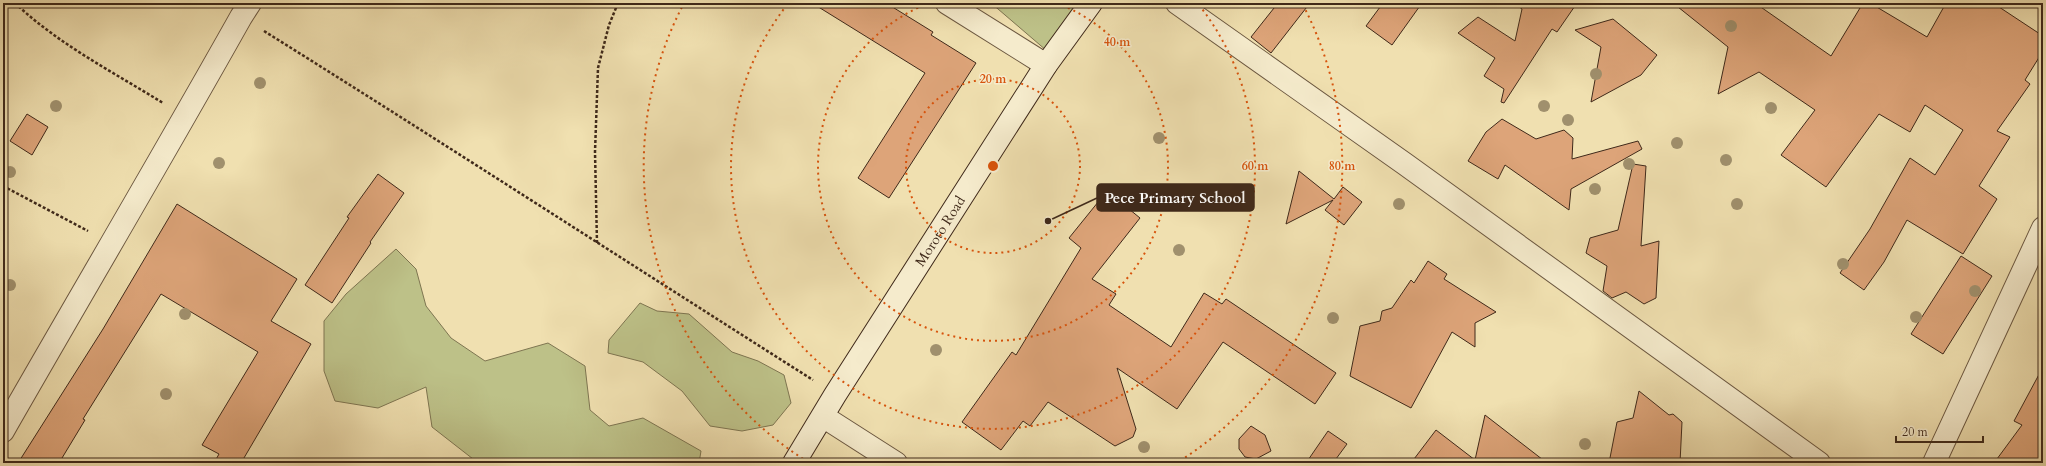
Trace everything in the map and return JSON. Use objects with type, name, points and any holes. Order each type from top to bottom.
[{"type":"street","points":[[947,3],[1046,65]]},
{"type":"street","name":"Moroto Road","points":[[794,463],[824,417],[835,394],[1046,65],[1091,3]]},
{"type":"street","points":[[1177,3],[1411,168],[1819,463]]},
{"type":"street","points":[[3,431],[110,242],[246,10]]},
{"type":"street","points":[[1934,463],[2043,228]]},
{"type":"street","points":[[824,417],[896,463]]},
{"type":"path","points":[[15,3],[29,16],[79,52],[185,116]]},
{"type":"path","points":[[597,243],[596,152],[598,68],[609,25],[618,3]]},
{"type":"path","points":[[246,10],[597,243],[835,394]]},
{"type":"path","points":[[3,186],[110,242]]},
{"type":"green space","points":[[991,3],[1080,3],[1047,51]]},
{"type":"green space","points":[[396,249],[416,269],[426,306],[451,338],[485,361],[548,343],[585,366],[590,410],[609,426],[643,418],[701,451],[699,463],[474,463],[473,459],[432,427],[426,387],[378,408],[335,401],[324,371],[324,321],[346,294]]},
{"type":"green space","points":[[640,303],[657,311],[689,314],[732,352],[758,361],[784,375],[791,403],[773,425],[742,431],[710,426],[682,391],[643,362],[608,353],[609,340]]},
{"type":"building","points":[[812,3],[886,3],[933,32],[931,35],[976,63],[889,198],[858,178],[925,73]]},
{"type":"building","points":[[1278,3],[1310,3],[1271,53],[1251,37]]},
{"type":"building","points":[[1383,3],[1422,3],[1392,45],[1366,26]]},
{"type":"building","points":[[1514,3],[1577,3],[1557,32],[1552,29],[1504,103],[1501,102],[1504,89],[1484,76],[1495,58],[1458,33],[1478,17],[1515,41],[1522,9]]},
{"type":"building","points":[[1673,3],[1755,3],[1831,56],[1863,3],[1870,3],[1927,37],[1946,3],[1993,3],[2043,36],[2043,51],[2025,80],[2030,84],[1997,131],[2010,137],[1979,186],[1997,199],[1963,254],[1907,220],[1884,262],[1864,290],[1840,273],[1870,229],[1910,158],[1935,175],[1963,130],[1925,105],[1910,132],[1879,114],[1826,187],[1781,155],[1815,110],[1759,72],[1718,94],[1728,47]]},
{"type":"building","points":[[1613,19],[1657,55],[1641,75],[1591,102],[1601,47],[1575,30]]},
{"type":"building","points":[[27,114],[48,127],[32,155],[10,141]]},
{"type":"building","points":[[1502,119],[1536,139],[1564,130],[1573,138],[1572,159],[1638,141],[1642,149],[1571,189],[1569,210],[1505,165],[1498,179],[1468,161],[1486,132]]},
{"type":"building","points":[[1633,164],[1646,166],[1641,246],[1659,241],[1656,298],[1644,304],[1626,292],[1612,298],[1603,291],[1607,266],[1586,253],[1590,238],[1618,230]]},
{"type":"building","points":[[1299,171],[1334,199],[1343,187],[1362,202],[1344,225],[1325,210],[1333,200],[1286,224]]},
{"type":"building","points":[[378,174],[404,193],[370,242],[371,243],[332,303],[305,285],[349,218],[347,217]]},
{"type":"building","points":[[1107,191],[1140,218],[1092,279],[1116,294],[1109,305],[1171,347],[1204,293],[1222,304],[1226,299],[1336,373],[1315,404],[1223,342],[1177,409],[1117,368],[1136,429],[1133,437],[1115,446],[1048,402],[1030,426],[1023,421],[1001,450],[962,422],[1012,352],[1016,355],[1081,248],[1069,238]]},
{"type":"building","points":[[177,204],[297,279],[271,321],[311,344],[241,463],[214,463],[219,454],[202,445],[258,352],[161,294],[83,419],[85,420],[59,463],[18,463],[103,329]]},
{"type":"building","points":[[1961,256],[1992,276],[1943,354],[1911,334]]},
{"type":"building","points":[[1428,261],[1447,274],[1444,279],[1496,312],[1475,323],[1475,347],[1452,332],[1411,408],[1350,376],[1360,326],[1380,321],[1382,311],[1392,308],[1411,280],[1414,283]]},
{"type":"building","points":[[2043,367],[2043,463],[1994,463],[2022,425],[2014,421]]},
{"type":"building","points":[[1639,391],[1669,415],[1673,414],[1682,422],[1680,463],[1609,463],[1617,422],[1633,418]]},
{"type":"building","points":[[1485,415],[1547,463],[1411,463],[1436,430],[1475,460]]},
{"type":"building","points":[[1251,426],[1265,435],[1271,451],[1256,459],[1245,457],[1239,449],[1239,439]]},
{"type":"building","points":[[1328,431],[1347,444],[1333,463],[1306,463]]},
{"type":"place","name":"Pece Primary School","points":[[1048,221]]}]
